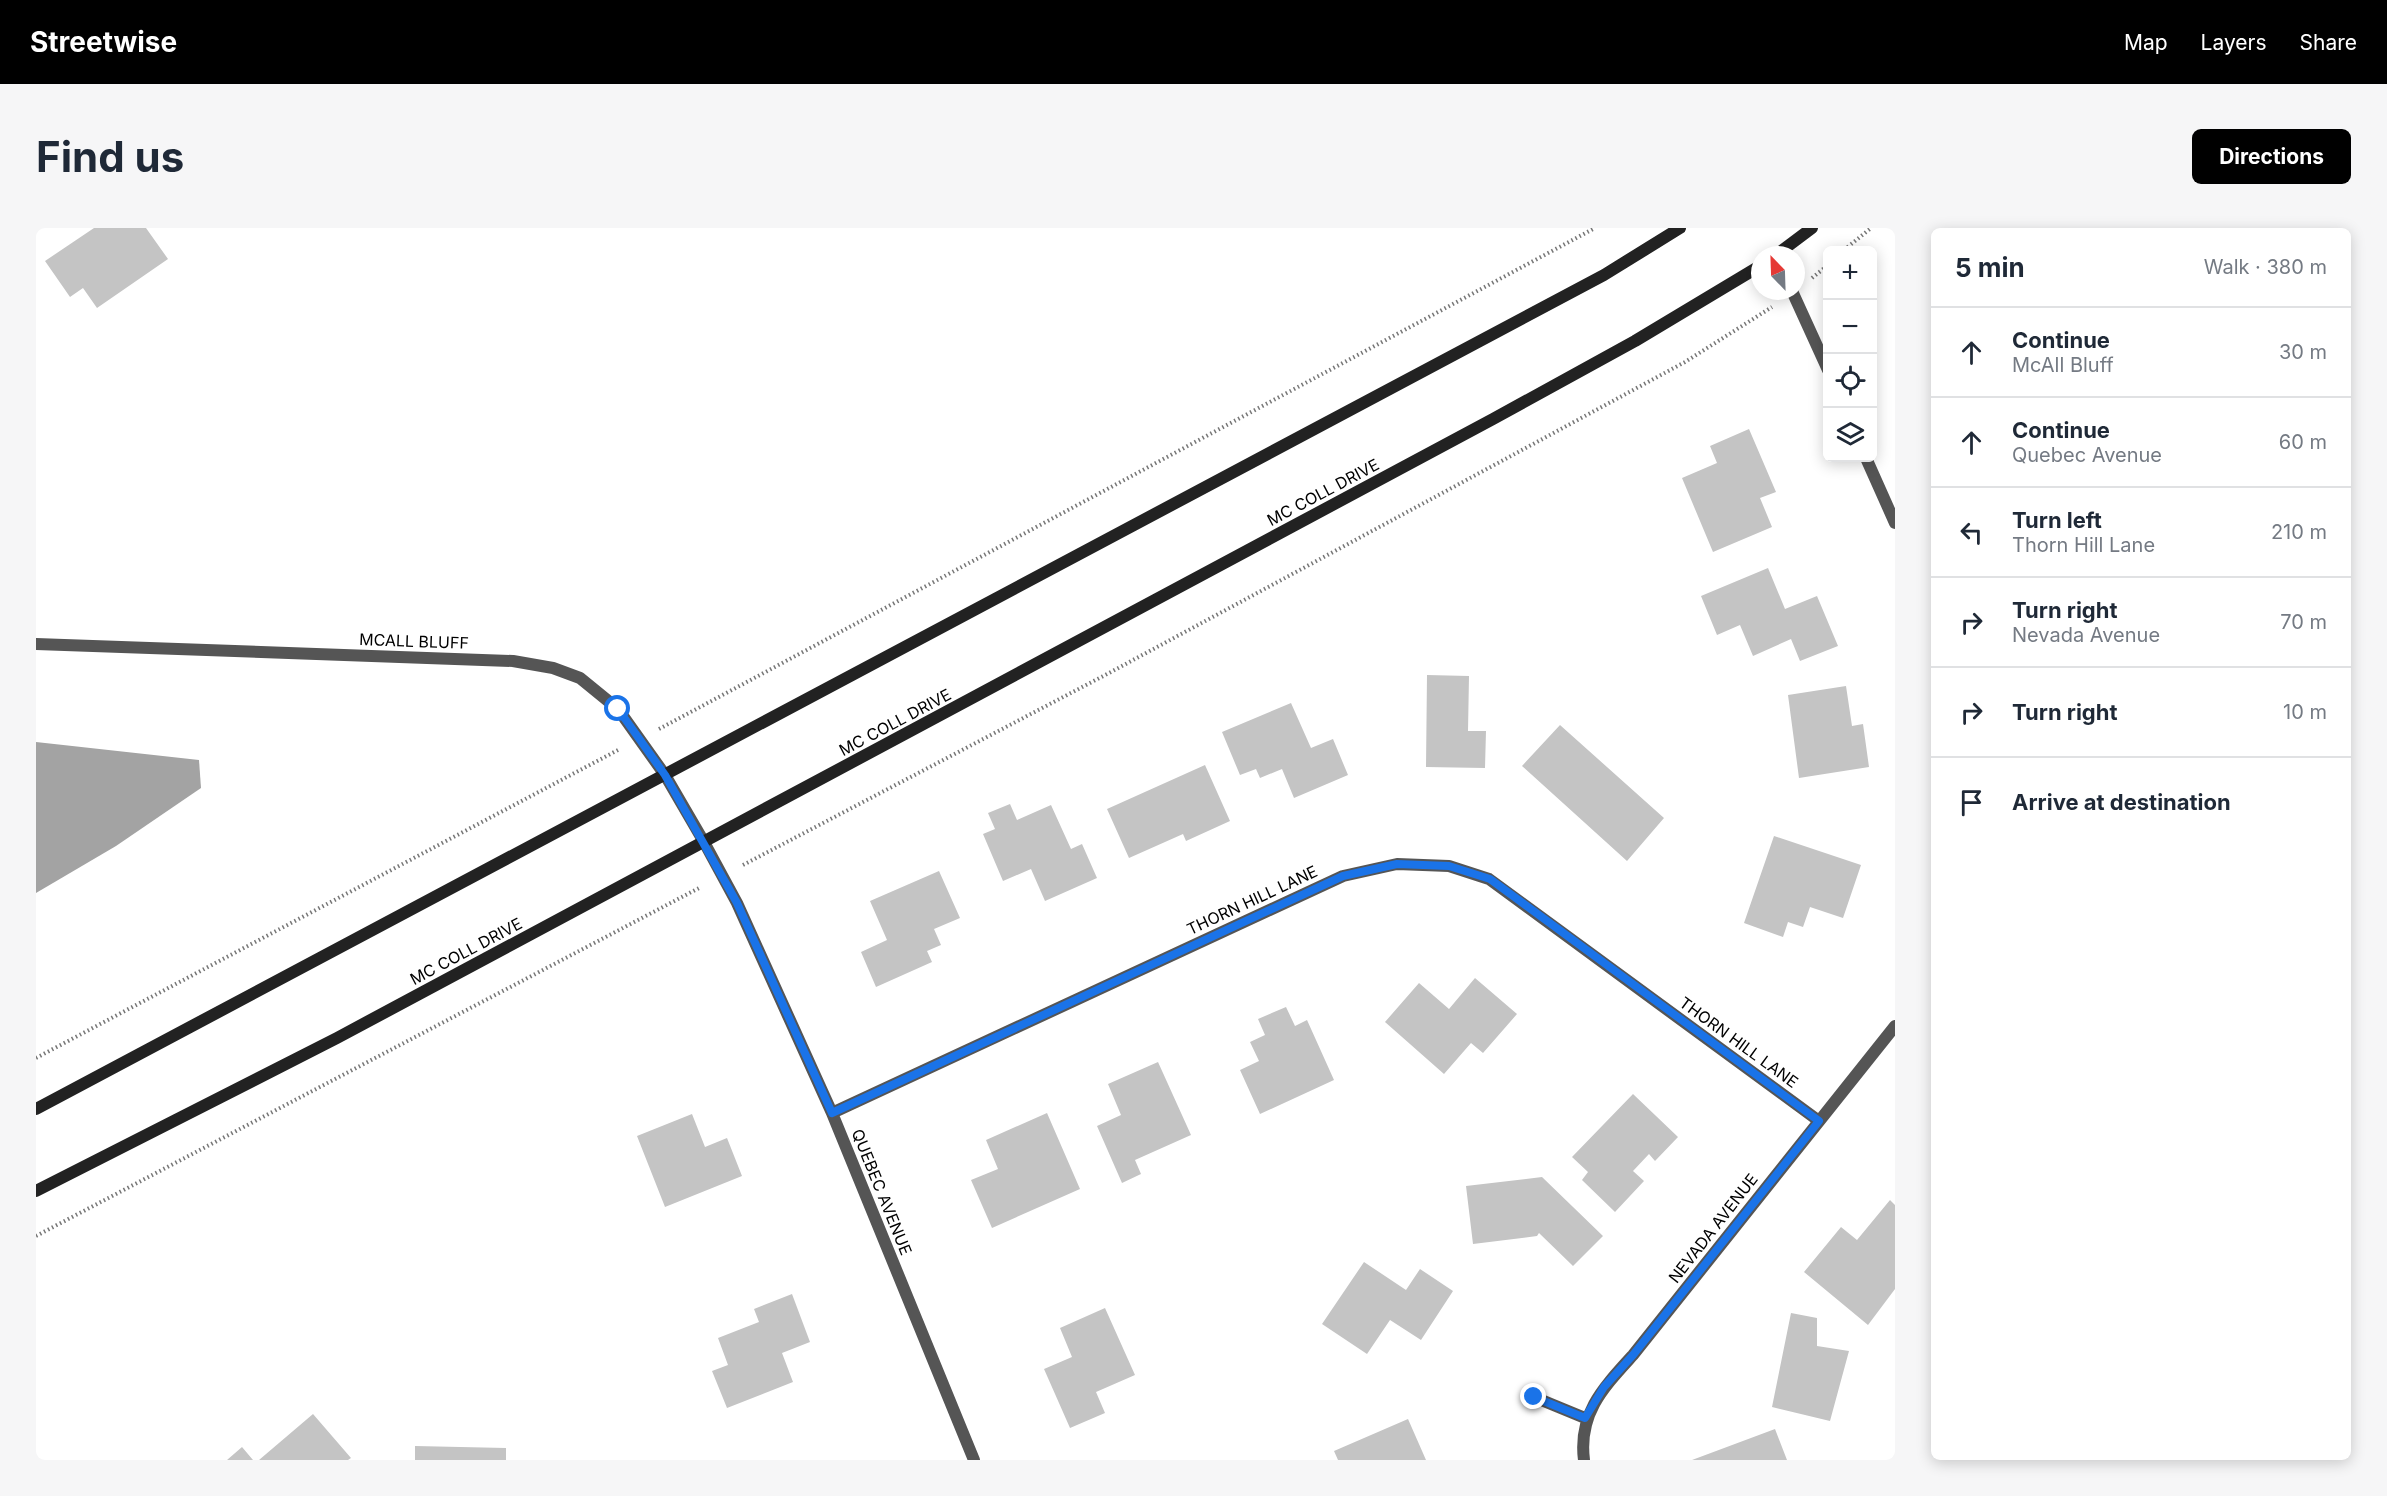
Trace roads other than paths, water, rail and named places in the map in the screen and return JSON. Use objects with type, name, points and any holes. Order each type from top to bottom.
[{"type":"main road","points":[[36,1109],[1604,275],[1680,228]]},
{"type":"main road","points":[[1788,246],[1812,228]]},
{"type":"main road","name":"MC COLL DRIVE","points":[[36,1191],[337,1038],[704,842],[1567,379],[1751,271]]},
{"type":"street","points":[[1796,300],[1823,361]]},
{"type":"street","points":[[1868,462],[1895,524]]},
{"type":"street","name":"MCALL BLUFF","points":[[36,644],[513,661],[553,668],[580,678],[610,702],[665,775],[704,842]]},
{"type":"street","name":"QUEBEC AVENUE","points":[[704,842],[737,903],[832,1113],[974,1460]]},
{"type":"street","name":"THORN HILL LANE","points":[[832,1113],[1343,876],[1397,864],[1449,866],[1490,879],[1819,1121]]},
{"type":"street","name":"NEVADA AVENUE","points":[[1585,1418],[1604,1387],[1633,1355],[1895,1026]]},
{"type":"street","points":[[1534,1397],[1585,1418],[1584,1460]]}]
